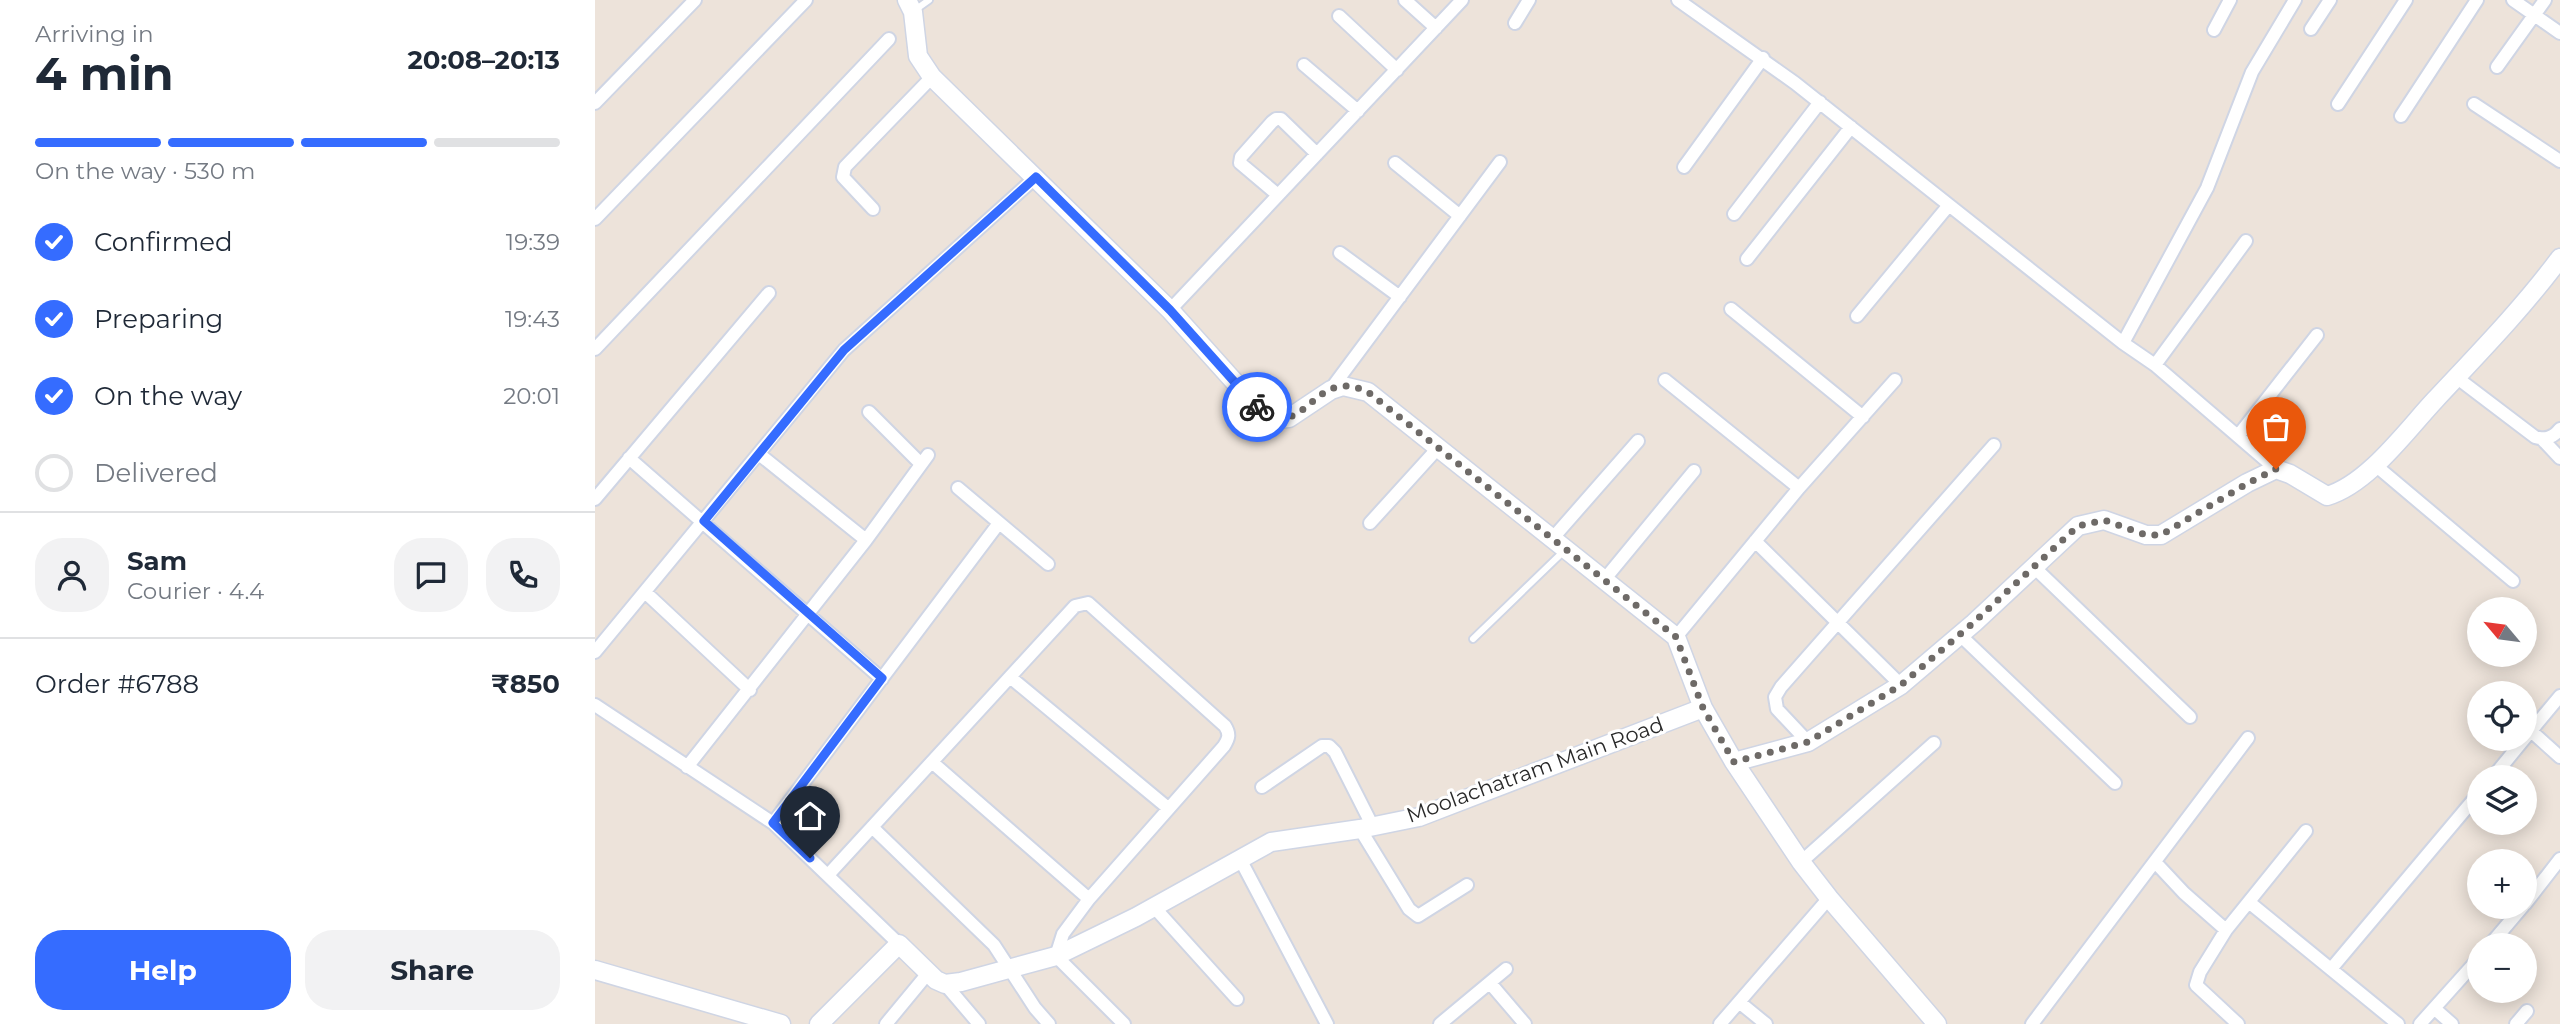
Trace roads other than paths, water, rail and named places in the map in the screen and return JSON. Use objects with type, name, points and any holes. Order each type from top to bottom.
[{"type":"street","points":[[595,103],[695,0]]},
{"type":"street","points":[[595,219],[806,0]]},
{"type":"street","points":[[1405,0],[1436,28]]},
{"type":"street","points":[[1170,310],[1462,0]]},
{"type":"street","points":[[1514,23],[1529,0]]},
{"type":"street","points":[[1678,0],[1763,58],[1820,102],[2123,343],[2155,365],[2276,469],[2290,474],[2327,496],[2341,492],[2374,464],[2543,281],[2560,258]]},
{"type":"street","points":[[2214,30],[2230,0]]},
{"type":"street","points":[[2123,343],[2207,188],[2252,72],[2295,0]]},
{"type":"street","points":[[2311,29],[2330,0]]},
{"type":"street","points":[[2338,104],[2406,0]]},
{"type":"street","points":[[2401,116],[2477,0]]},
{"type":"street","points":[[2513,0],[2560,33]]},
{"type":"street","points":[[2497,67],[2545,0]]},
{"type":"street","points":[[910,6],[918,56],[932,77],[1170,310],[1257,407],[1277,419],[1289,418],[1331,390],[1343,386],[1368,392],[1676,637],[1703,708],[1734,762],[1801,862],[1937,1024]]},
{"type":"street","points":[[1339,16],[1397,69]]},
{"type":"street","points":[[595,349],[889,39]]},
{"type":"street","points":[[1684,167],[1763,58]]},
{"type":"street","points":[[1304,65],[1358,111]]},
{"type":"street","points":[[873,209],[843,177],[845,167],[932,77]]},
{"type":"street","points":[[1734,214],[1820,102]]},
{"type":"street","points":[[2474,104],[2560,161]]},
{"type":"street","points":[[1278,195],[1240,163],[1241,157],[1272,122],[1281,120],[1317,154]]},
{"type":"street","points":[[1747,259],[1851,127]]},
{"type":"street","points":[[1331,390],[1500,162]]},
{"type":"street","points":[[1395,163],[1460,216]]},
{"type":"street","points":[[595,652],[844,350],[1036,177]]},
{"type":"street","points":[[1857,316],[1949,205]]},
{"type":"street","points":[[2155,365],[2246,241]]},
{"type":"street","points":[[1340,253],[1400,297]]},
{"type":"street","points":[[595,499],[769,293]]},
{"type":"street","points":[[1731,309],[1863,417]]},
{"type":"street","points":[[2238,436],[2317,335]]},
{"type":"street","points":[[2456,377],[2526,432],[2542,439],[2560,458]]},
{"type":"street","points":[[1665,380],[1800,488]]},
{"type":"street","points":[[1676,637],[1800,488],[1895,380]]},
{"type":"street","points":[[687,767],[809,614],[925,459],[869,412]]},
{"type":"street","points":[[2542,439],[2550,437],[2560,429]]},
{"type":"street","points":[[1559,544],[1639,440]]},
{"type":"street","points":[[1808,742],[1777,709],[1775,697],[1781,687],[1994,445]]},
{"type":"street","points":[[1370,523],[1438,448]]},
{"type":"street","points":[[758,454],[866,540]]},
{"type":"street","points":[[629,458],[882,678]]},
{"type":"street","points":[[2374,464],[2513,581]]},
{"type":"street","points":[[1734,762],[1808,742],[1901,685],[1960,635],[2078,526],[2104,520],[2146,535],[2161,535],[2276,469]]},
{"type":"street","points":[[1604,580],[1694,471]]},
{"type":"street","points":[[958,488],[1048,564]]},
{"type":"street","points":[[773,823],[999,523]]},
{"type":"street","points":[[1755,541],[1901,685]]},
{"type":"street","points":[[2034,567],[2190,717]]},
{"type":"street","points":[[645,592],[750,690]]},
{"type":"street","points":[[828,875],[1075,606],[1088,603],[1226,726],[1229,732],[1224,746],[1089,899],[1063,934],[1056,956],[1124,1024]]},
{"type":"street","points":[[1960,635],[2115,783]]},
{"type":"street","points":[[1010,677],[1168,808]]},
{"type":"street","points":[[2537,724],[2560,696]]},
{"type":"street","points":[[595,705],[773,823],[899,944],[945,984],[979,1024]]},
{"type":"street","name":"Moolachatram Main Road","points":[[945,984],[1056,956],[1154,907],[1271,842],[1419,817],[1703,708]]},
{"type":"street","points":[[2032,1024],[2248,738]]},
{"type":"street","points":[[2537,742],[2560,757]]},
{"type":"street","points":[[1801,862],[1934,743]]},
{"type":"street","points":[[1262,787],[1322,746],[1329,746],[1335,752],[1366,827],[1409,909],[1417,916],[1467,884]]},
{"type":"street","points":[[2503,765],[2515,751]]},
{"type":"street","points":[[933,763],[1089,899]]},
{"type":"street","points":[[2331,969],[2467,807]]},
{"type":"street","points":[[872,827],[994,945],[1035,1008],[1049,1024]]},
{"type":"street","points":[[2238,1024],[2196,985],[2200,972],[2226,930],[2306,831]]},
{"type":"street","points":[[1240,859],[1328,1024]]},
{"type":"street","points":[[2537,888],[2560,859]]},
{"type":"street","points":[[2155,862],[2184,893],[2226,930]]},
{"type":"street","points":[[1720,1024],[1829,898]]},
{"type":"street","points":[[2250,903],[2398,1024]]},
{"type":"street","points":[[1154,907],[1237,999]]},
{"type":"street","points":[[2500,933],[2512,919]]},
{"type":"street","points":[[819,1024],[899,944]]},
{"type":"street","points":[[1440,1024],[1506,969]]},
{"type":"street","points":[[595,970],[772,1023]]},
{"type":"street","points":[[886,1024],[929,972]]},
{"type":"street","points":[[2420,1024],[2467,972]]},
{"type":"street","points":[[1490,983],[1525,1024]]},
{"type":"street","points":[[1739,1002],[1766,1024]]},
{"type":"street","points":[[2435,1009],[2452,1024]]},
{"type":"street","points":[[2516,1024],[2527,1010]]},
{"type":"street","points":[[1454,1013],[1464,1024]]},
{"type":"lane","points":[[910,6],[929,0]]},
{"type":"lane","points":[[1473,639],[1559,544]]}]
